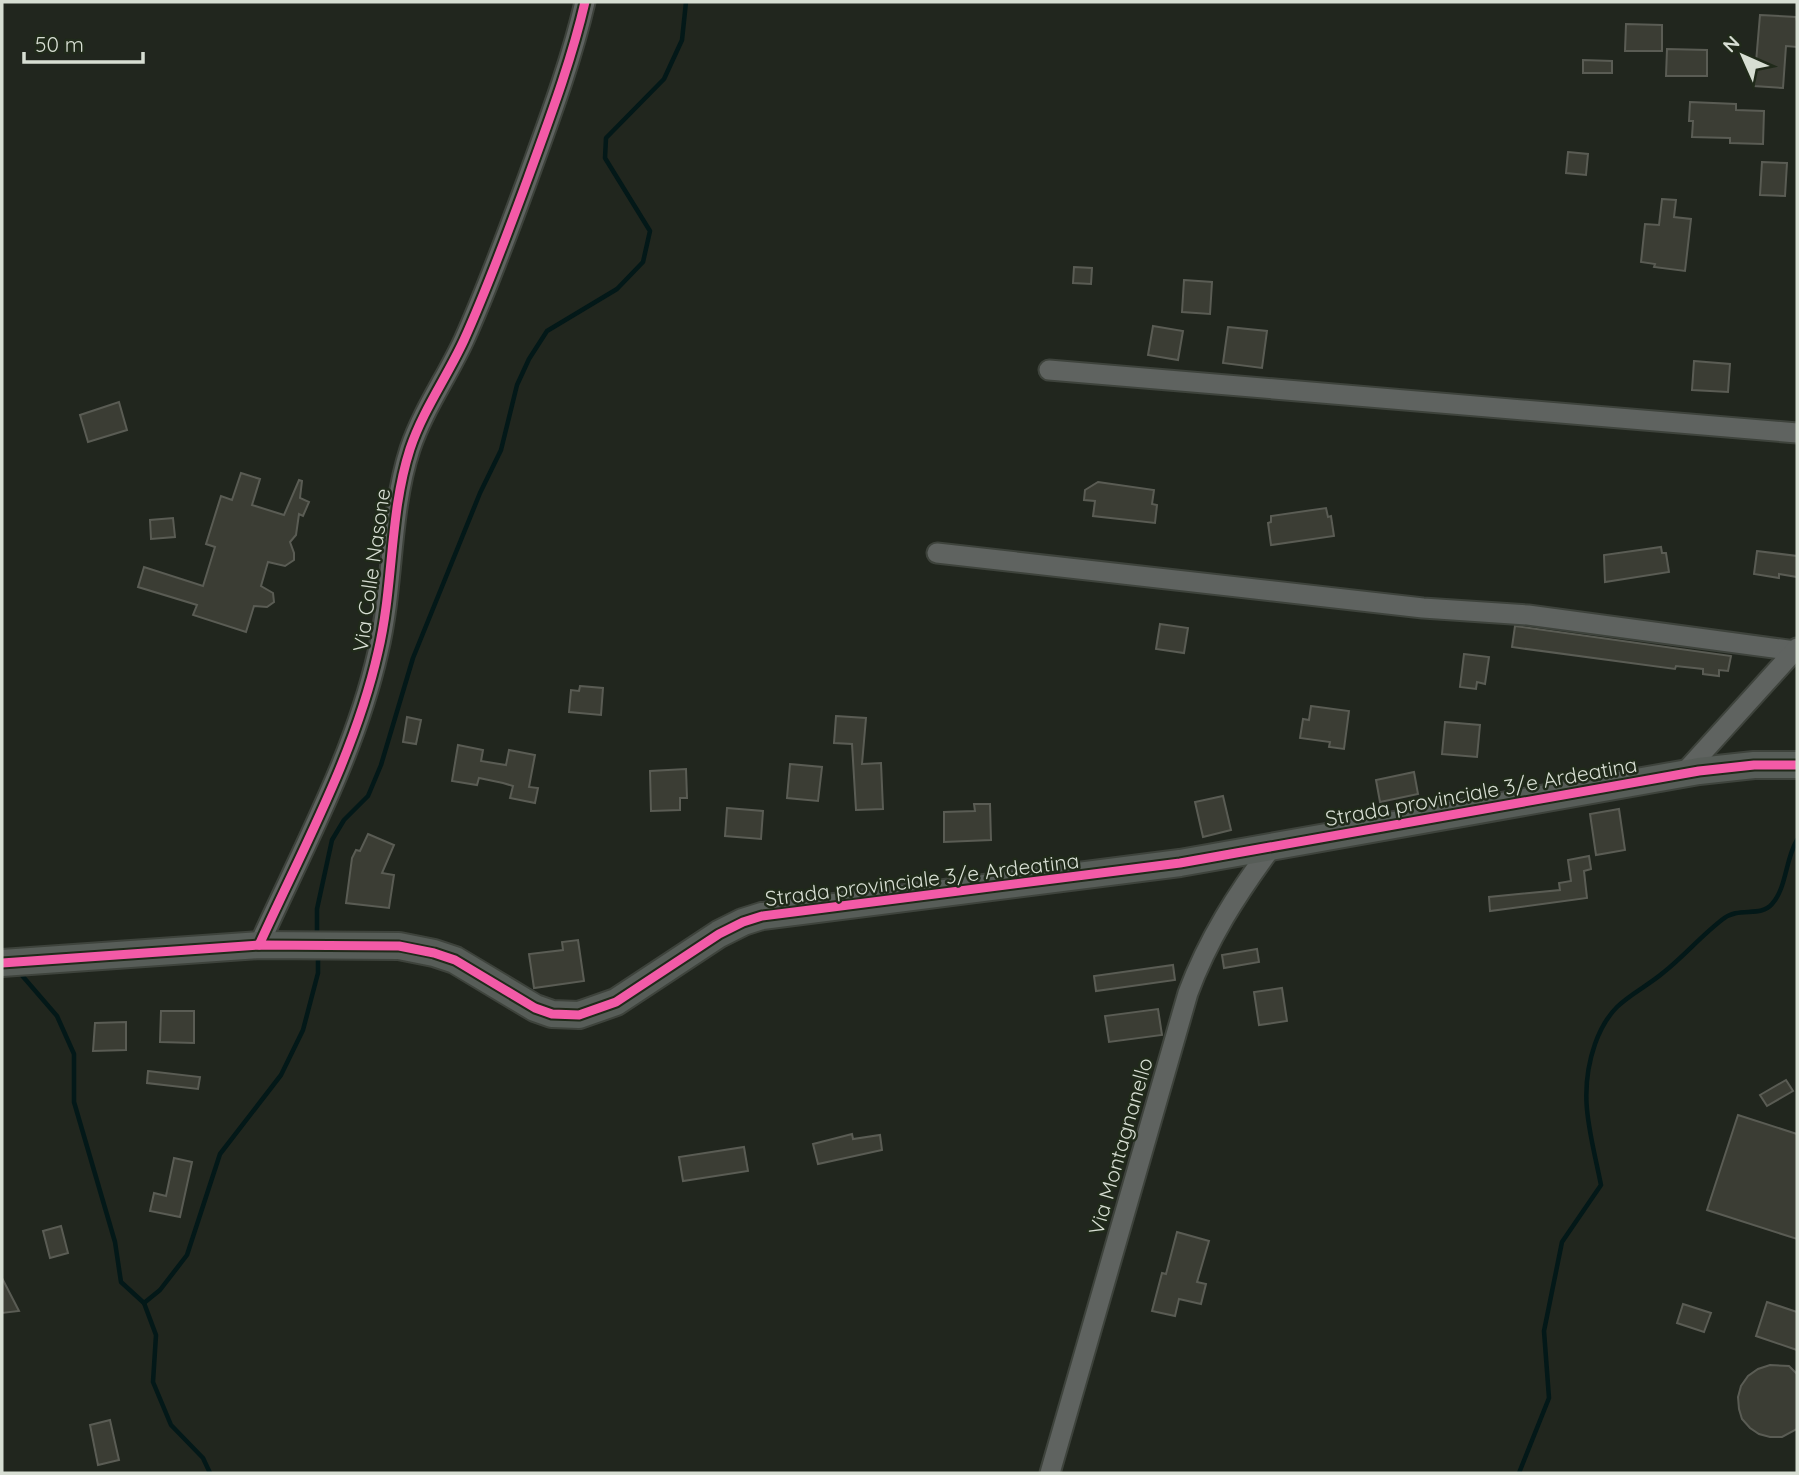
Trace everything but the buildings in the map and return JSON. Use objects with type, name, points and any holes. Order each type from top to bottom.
[{"type":"main road","name":"Strada provinciale 3/e Ardeatina","points":[[12,962],[259,945],[399,946],[434,953],[474,970],[536,1008],[552,1014],[579,1015],[597,1011],[616,1002],[719,934],[762,916],[1091,876],[1271,848],[1685,773],[1754,765],[1797,765]]},
{"type":"street","name":"Via Colle Nasone","points":[[259,945],[320,812],[366,696],[388,603],[398,507],[410,451],[493,272],[566,67],[584,2]]},
{"type":"street","points":[[1049,370],[1797,433]]},
{"type":"street","points":[[937,553],[1423,608],[1528,615],[1796,650]]},
{"type":"street","points":[[1685,773],[1796,650]]},
{"type":"street","name":"Via Montagnanello","points":[[1050,1473],[1188,993],[1224,915],[1271,848]]},
{"type":"waterway","points":[[317,936],[317,909],[332,840],[344,820],[368,796],[381,765],[413,658],[480,493],[501,450],[517,385],[529,359],[547,331],[617,289],[643,262],[650,231],[605,158],[606,138],[664,79],[682,40],[686,2]]},
{"type":"waterway","points":[[1519,1473],[1549,1398],[1544,1331],[1562,1242],[1601,1185],[1586,1098],[1590,1063],[1599,1034],[1617,1007],[1664,972],[1723,919],[1736,913],[1762,910],[1772,904],[1781,890],[1797,840]]},
{"type":"waterway","points":[[144,1303],[160,1290],[187,1255],[220,1154],[281,1075],[303,1030],[318,973],[318,955]]},
{"type":"waterway","points":[[19,972],[57,1016],[74,1054],[74,1102],[115,1242],[121,1282],[144,1303],[156,1335],[153,1382],[171,1425],[203,1458],[210,1473]]},
{"type":"cycle path","points":[[259,945],[326,801],[356,727],[383,627],[398,499],[410,449],[464,340],[498,259],[559,91],[585,2]]},
{"type":"cycle path","points":[[2,963],[259,945],[399,946],[455,960],[535,1008],[552,1014],[579,1015],[616,1002],[719,934],[762,916],[1180,863],[1699,771],[1754,765],[1797,765]]}]
